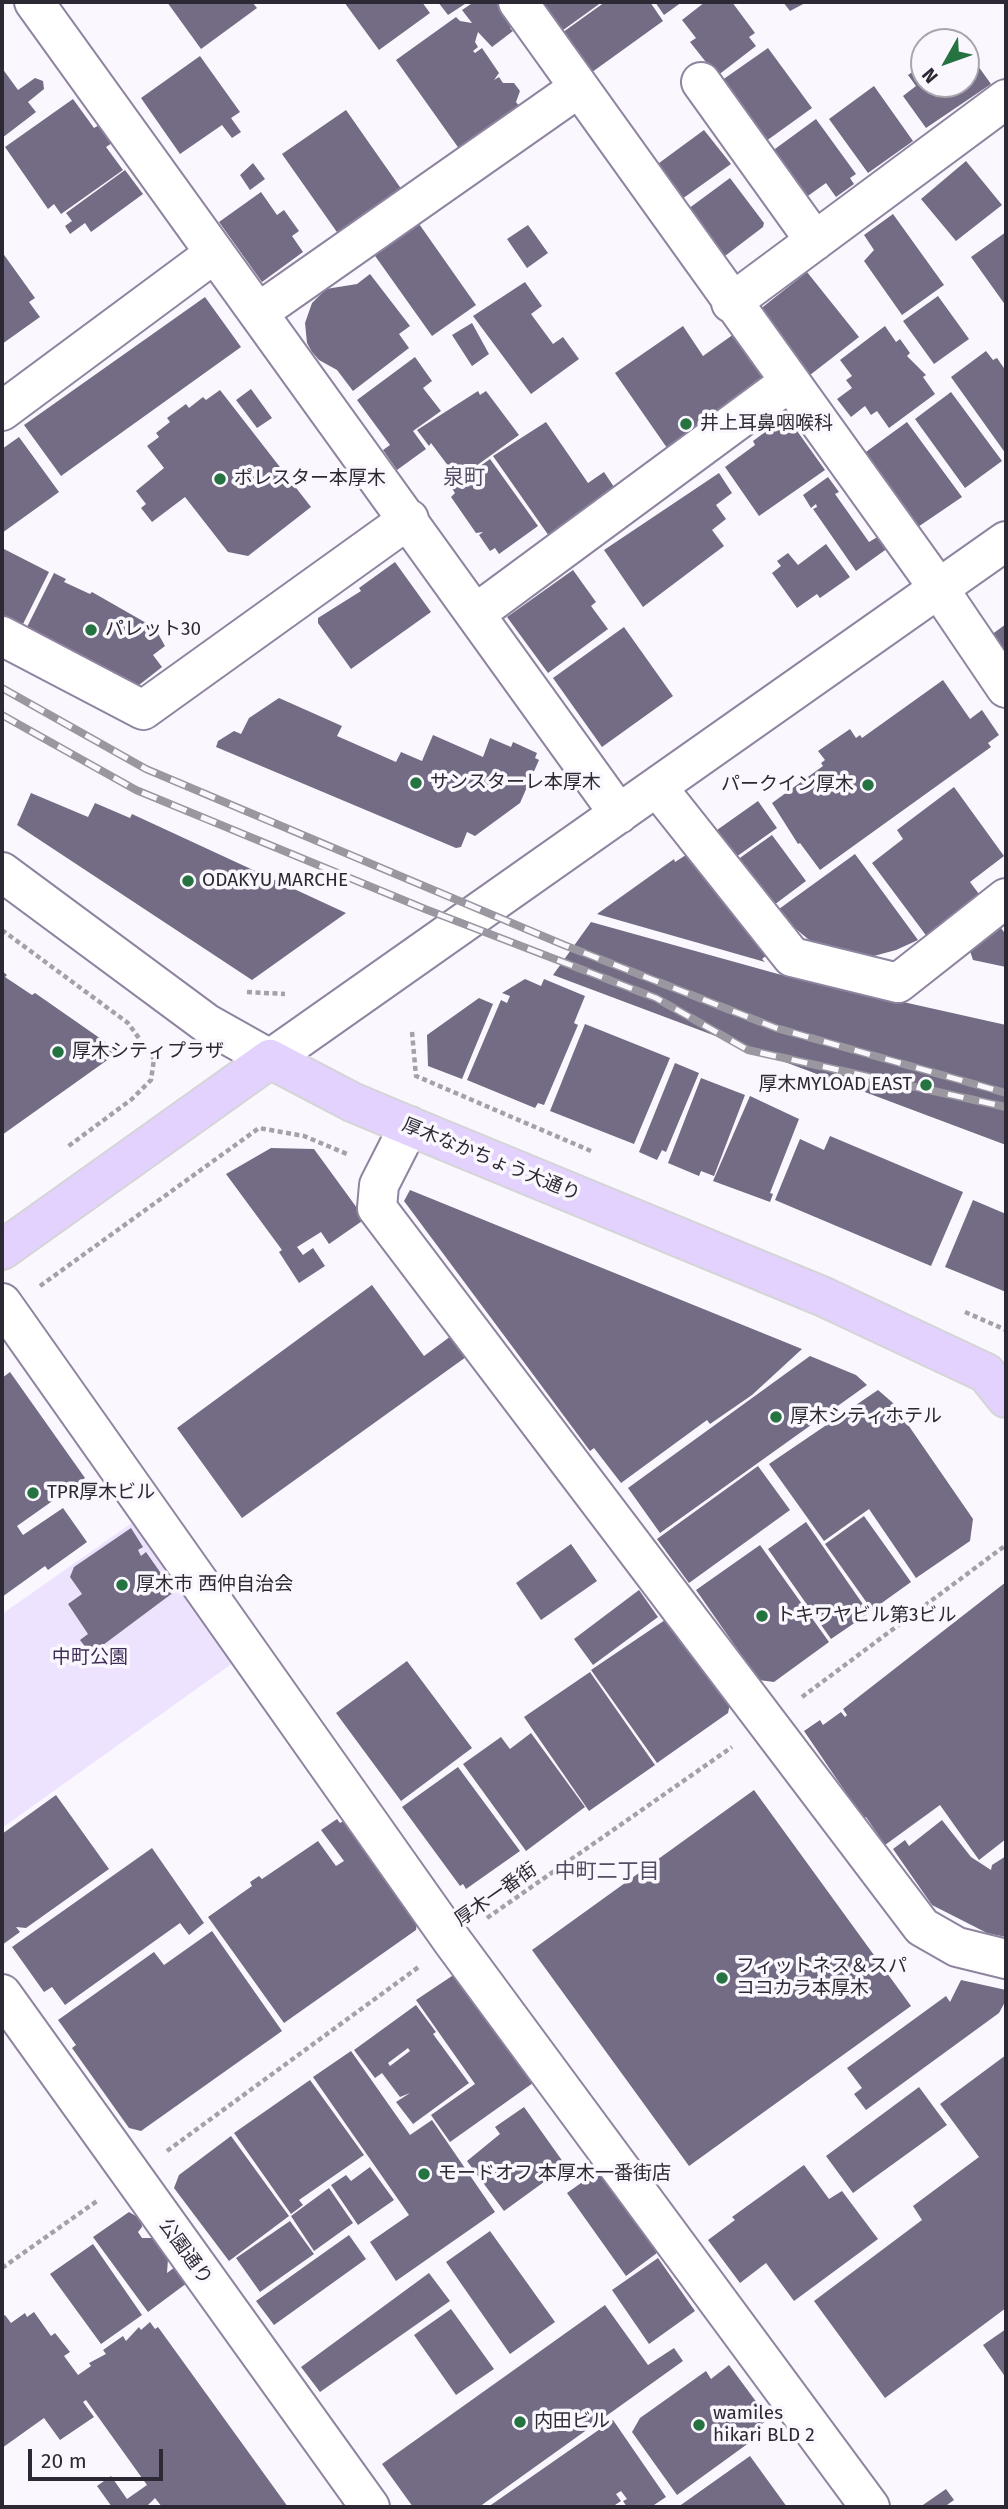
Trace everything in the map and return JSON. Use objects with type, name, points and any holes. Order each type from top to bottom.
[{"type":"main road","name":"厚木なかちょう大通り","points":[[270,1059],[352,1102],[824,1297],[986,1373],[1006,1398]]},
{"type":"main road","points":[[2,1250],[270,1059]]},
{"type":"street","points":[[34,2],[619,814]]},
{"type":"street","points":[[518,2],[577,89],[939,589],[1006,688]]},
{"type":"street","points":[[701,82],[815,241]]},
{"type":"street","points":[[259,312],[577,89]]},
{"type":"street","points":[[732,303],[1006,99]]},
{"type":"street","points":[[2,411],[215,253]]},
{"type":"street","points":[[475,614],[789,383]]},
{"type":"street","points":[[2,636],[143,710],[409,519]]},
{"type":"street","points":[[2,872],[206,1023],[270,1059],[1006,541]]},
{"type":"street","points":[[657,787],[792,957],[898,983],[1006,898]]},
{"type":"street","points":[[409,1126],[379,1185],[377,1208],[769,1721],[922,1927],[957,1948],[1006,1959]]},
{"type":"street","points":[[15,1298],[453,1942],[870,2507]]},
{"type":"street","name":"公園通り","points":[[2,1994],[370,2507]]},
{"type":"path","points":[[2,930],[128,1023],[154,1059],[151,1080],[132,1099],[56,1155]]},
{"type":"path","points":[[247,992],[288,994]]},
{"type":"path","points":[[15,1298],[259,1128],[304,1136],[386,1171]]},
{"type":"path","name":"厚木一番街","points":[[2,2268],[453,1942],[769,1721],[1006,1545]]},
{"type":"green space","name":"中町公園","points":[[136,1520],[237,1660],[2,1828],[2,1614]]},
{"type":"building","points":[[167,2],[252,2],[257,8],[201,49]]},
{"type":"building","points":[[344,2],[422,2],[430,13],[379,50]]},
{"type":"building","points":[[438,2],[468,2],[448,15]]},
{"type":"building","points":[[474,2],[498,2],[515,25],[510,28],[513,31],[492,47],[478,32],[475,42],[478,47],[473,51],[475,53],[482,48],[499,73],[494,80],[499,77],[503,83],[514,83],[520,91],[516,102],[520,107],[460,150],[396,60],[456,17],[460,21],[472,23],[462,10]]},
{"type":"building","points":[[536,2],[602,2],[559,33]]},
{"type":"building","points":[[605,2],[650,2],[663,21],[588,75],[559,35]]},
{"type":"building","points":[[655,2],[682,2],[664,15]]},
{"type":"building","points":[[705,2],[732,2],[755,33],[749,37],[756,46],[717,76],[690,42],[696,38],[682,20]]},
{"type":"building","points":[[783,2],[807,2],[790,11]]},
{"type":"building","points":[[768,48],[812,108],[762,144],[718,83]]},
{"type":"building","points":[[200,56],[240,112],[231,118],[241,132],[232,138],[222,125],[180,154],[141,98]]},
{"type":"building","points":[[2,68],[18,90],[35,78],[43,81],[44,89],[28,102],[36,112],[2,138]]},
{"type":"building","points":[[980,69],[991,84],[980,91]]},
{"type":"building","points":[[874,86],[913,141],[868,173],[829,119]]},
{"type":"building","points":[[910,91],[910,98],[970,98],[926,128],[903,96]]},
{"type":"building","points":[[73,99],[94,128],[99,125],[112,143],[106,147],[123,170],[61,214],[54,204],[48,209],[5,147]]},
{"type":"building","points":[[346,110],[402,190],[339,235],[282,154]]},
{"type":"building","points":[[816,119],[856,174],[850,178],[854,184],[836,197],[826,183],[798,203],[764,157]]},
{"type":"building","points":[[704,130],[731,164],[682,199],[655,166]]},
{"type":"building","points":[[966,161],[1002,205],[956,241],[921,199]]},
{"type":"building","points":[[253,163],[265,179],[250,190],[240,175]]},
{"type":"building","points":[[125,170],[143,194],[91,232],[85,223],[70,234],[65,226],[72,221],[66,213]]},
{"type":"building","points":[[730,178],[764,223],[763,227],[721,259],[688,209]]},
{"type":"building","points":[[261,192],[277,215],[284,210],[299,231],[292,236],[303,252],[262,282],[219,222]]},
{"type":"building","points":[[893,214],[944,285],[902,315],[864,261],[874,250],[864,235]]},
{"type":"building","points":[[417,221],[476,305],[432,336],[373,253]]},
{"type":"building","points":[[528,225],[548,253],[527,268],[507,239]]},
{"type":"building","points":[[1006,232],[1006,306],[971,257]]},
{"type":"building","points":[[2,252],[35,298],[29,302],[40,317],[2,344]]},
{"type":"building","points":[[807,272],[859,337],[810,375],[759,310]]},
{"type":"building","points":[[370,274],[410,326],[399,334],[409,348],[353,391],[337,370],[319,360],[312,352],[307,343],[305,323],[312,303],[326,289],[357,284]]},
{"type":"building","points":[[525,282],[542,306],[531,314],[553,344],[563,337],[579,359],[531,394],[473,316]]},
{"type":"building","points":[[938,296],[969,339],[934,364],[903,321]]},
{"type":"building","points":[[205,297],[241,347],[61,476],[24,425]]},
{"type":"building","points":[[472,323],[489,354],[472,366],[452,335]]},
{"type":"building","name":"井上耳鼻咽喉科","points":[[683,326],[703,356],[734,334],[773,390],[674,458],[615,373]]},
{"type":"building","points":[[885,326],[896,342],[900,339],[910,353],[907,356],[926,375],[923,377],[935,394],[889,428],[877,411],[871,415],[865,406],[851,417],[837,399],[852,388],[846,380],[852,376],[840,360]]},
{"type":"building","points":[[986,351],[993,360],[997,358],[1006,371],[1006,454],[951,377]]},
{"type":"building","points":[[415,357],[432,381],[423,388],[441,411],[413,431],[426,449],[397,470],[383,450],[390,445],[357,400]]},
{"type":"building","points":[[251,389],[272,418],[257,428],[236,400]]},
{"type":"building","name":"ポレスター本厚木","points":[[220,390],[311,507],[248,556],[228,552],[185,497],[152,522],[141,508],[146,504],[136,491],[164,468],[147,446],[159,437],[156,433],[170,422],[167,418],[186,404],[189,408],[203,397],[206,400]]},
{"type":"building","points":[[478,391],[480,395],[486,391],[519,435],[458,479],[431,443],[429,446],[417,430]]},
{"type":"building","points":[[951,392],[1002,461],[965,488],[915,419]]},
{"type":"building","points":[[784,418],[787,423],[790,421],[825,470],[759,516],[725,467],[755,445],[753,441]]},
{"type":"building","points":[[546,422],[588,483],[604,472],[620,496],[549,536],[493,456]]},
{"type":"building","points":[[907,422],[962,497],[912,531],[859,457]]},
{"type":"building","points":[[19,437],[59,492],[2,533],[2,449]]},
{"type":"building","points":[[490,459],[538,526],[499,554],[495,548],[490,551],[479,535],[483,532],[476,533],[451,497],[455,493],[451,487]]},
{"type":"building","points":[[719,473],[732,493],[716,505],[726,519],[712,530],[724,546],[643,607],[604,550]]},
{"type":"building","points":[[828,477],[839,492],[835,494],[869,542],[879,536],[888,548],[856,571],[813,509],[817,507],[816,504],[811,508],[803,495]]},
{"type":"building","points":[[826,544],[850,577],[820,598],[817,594],[797,608],[772,573],[781,566],[777,561],[788,553],[798,565]]},
{"type":"building","points":[[2,548],[49,572],[19,632],[2,624]]},
{"type":"building","points":[[395,562],[431,612],[351,669],[318,623],[318,618],[361,591],[359,588]]},
{"type":"building","points":[[573,570],[596,602],[591,606],[608,629],[548,673],[507,617]]},
{"type":"building","name":"パレット30","points":[[54,573],[66,579],[64,582],[90,594],[92,592],[155,628],[165,646],[153,655],[162,667],[134,689],[24,633]]},
{"type":"building","points":[[1006,624],[1006,657],[991,635]]},
{"type":"building","points":[[624,627],[673,696],[602,747],[553,678]]},
{"type":"building","name":"パークイン厚木","points":[[943,680],[970,719],[982,710],[999,735],[988,743],[991,747],[820,870],[800,843],[798,844],[772,803],[823,766],[821,763],[825,760],[818,751],[850,729],[856,738],[860,735],[862,738]]},
{"type":"building","name":"サンスターレ本厚木","points":[[279,698],[342,726],[337,736],[396,762],[401,752],[422,761],[433,735],[483,757],[490,738],[511,747],[513,742],[537,753],[535,758],[539,760],[520,803],[475,836],[467,832],[461,847],[456,848],[216,747],[218,741],[234,731],[241,734],[249,718]]},
{"type":"building","points":[[954,787],[1004,856],[970,882],[982,898],[928,938],[872,863],[903,839],[897,830]]},
{"type":"building","name":"ODAKYU MARCHE","points":[[31,793],[88,817],[95,803],[130,818],[132,814],[346,913],[252,980],[17,825]]},
{"type":"building","points":[[758,801],[777,828],[736,857],[717,830]]},
{"type":"building","points":[[772,835],[806,881],[770,908],[737,860]]},
{"type":"building","points":[[855,854],[918,940],[870,957],[815,945],[789,923],[779,909]]},
{"type":"building","points":[[686,855],[700,874],[705,870],[768,954],[762,959],[765,962],[597,914],[674,859],[675,862]]},
{"type":"building","name":"厚木MYLOAD EAST","points":[[591,922],[778,974],[1006,1025],[1006,1145],[553,975]]},
{"type":"building","points":[[999,925],[1006,935],[1006,967],[973,960],[969,948]]},
{"type":"building","name":"厚木シティプラザ","points":[[2,971],[7,975],[5,977],[32,995],[35,993],[114,1048],[113,1056],[2,1135]]},
{"type":"building","points":[[525,979],[541,986],[544,979],[585,996],[574,1023],[578,1025],[544,1105],[538,1103],[535,1108],[467,1080],[501,1000],[507,1003],[510,996],[502,993]]},
{"type":"building","points":[[479,998],[493,1004],[462,1079],[428,1066],[427,1035]]},
{"type":"building","points":[[585,1024],[670,1058],[634,1144],[550,1111]]},
{"type":"building","points":[[675,1063],[699,1073],[666,1152],[662,1150],[657,1160],[639,1152]]},
{"type":"building","points":[[701,1078],[745,1095],[714,1176],[701,1171],[699,1176],[668,1163]]},
{"type":"building","points":[[750,1096],[799,1119],[770,1193],[773,1194],[770,1202],[713,1181]]},
{"type":"building","points":[[830,1136],[963,1192],[931,1266],[775,1200],[800,1139],[824,1150]]},
{"type":"building","points":[[271,1148],[314,1149],[365,1219],[329,1244],[321,1232],[297,1247],[303,1255],[313,1248],[325,1266],[299,1283],[279,1252],[282,1250],[226,1174]]},
{"type":"building","points":[[410,1190],[802,1349],[752,1395],[710,1424],[707,1420],[621,1483],[594,1448],[590,1451],[404,1201]]},
{"type":"building","points":[[973,1200],[1006,1214],[1006,1292],[945,1267]]},
{"type":"building","points":[[372,1285],[424,1356],[451,1336],[466,1357],[242,1518],[177,1428]]},
{"type":"building","points":[[810,1356],[856,1375],[867,1385],[660,1533],[628,1488]]},
{"type":"building","name":"TPR厚木ビル","points":[[10,1372],[85,1478],[17,1526],[23,1535],[63,1508],[87,1542],[48,1570],[45,1566],[2,1597],[2,1378]]},
{"type":"building","points":[[878,1390],[893,1403],[973,1519],[970,1541],[916,1578],[869,1509],[824,1541],[769,1464]]},
{"type":"building","points":[[758,1466],[790,1510],[689,1583],[657,1539]]},
{"type":"building","points":[[864,1516],[911,1582],[872,1610],[825,1544]]},
{"type":"building","points":[[806,1522],[869,1613],[831,1639],[768,1549]]},
{"type":"building","name":"厚木市 西仲自治会","points":[[131,1528],[143,1547],[138,1550],[141,1556],[146,1552],[174,1592],[99,1648],[87,1649],[80,1640],[88,1634],[68,1604],[82,1594],[70,1577],[74,1567]]},
{"type":"building","points":[[571,1544],[597,1581],[541,1620],[516,1583]]},
{"type":"building","name":"トキワヤビル第3ビル","points":[[760,1545],[829,1642],[774,1682],[759,1680],[696,1590]]},
{"type":"building","points":[[1006,1582],[1006,1839],[979,1860],[940,1805],[885,1845],[804,1731],[820,1720],[823,1725],[841,1712],[845,1717],[847,1715],[843,1709]]},
{"type":"building","points":[[639,1590],[658,1617],[593,1665],[574,1639]]},
{"type":"building","points":[[668,1618],[730,1704],[728,1713],[657,1763],[591,1670]]},
{"type":"building","points":[[407,1661],[472,1748],[401,1801],[336,1713]]},
{"type":"building","points":[[590,1672],[655,1765],[589,1811],[524,1717]]},
{"type":"building","points":[[531,1733],[585,1807],[526,1851],[463,1764],[501,1737],[510,1749]]},
{"type":"building","points":[[458,1767],[520,1851],[466,1889],[463,1884],[460,1886],[402,1807]]},
{"type":"building","name":"フィットネス＆スパ ココカラ本厚木","points":[[754,1790],[911,2006],[689,2166],[532,1950]]},
{"type":"building","points":[[56,1795],[109,1869],[26,1928],[16,1927],[20,1932],[2,1945],[2,1834]]},
{"type":"building","points":[[349,1818],[418,1916],[416,1930],[284,2023],[208,1917],[252,1886],[250,1882],[259,1876],[262,1879],[318,1841],[336,1866],[344,1861],[321,1830],[337,1819],[340,1823]]},
{"type":"building","points":[[942,1820],[971,1857],[991,1870],[992,1865],[1006,1856],[1006,1937],[987,1933],[932,1905],[893,1849],[905,1840],[909,1846]]},
{"type":"building","points":[[152,1848],[204,1923],[189,1935],[180,1923],[65,2005],[52,1987],[44,1992],[12,1947]]},
{"type":"building","points":[[212,1931],[282,2031],[141,2131],[129,2128],[72,2048],[76,2045],[58,2020],[154,1952],[164,1965]]},
{"type":"building","points":[[452,1976],[468,1977],[498,2022],[492,2027],[533,2083],[450,2142],[431,2115],[475,2084],[416,2000]]},
{"type":"building","points":[[961,1980],[1006,1990],[1006,2000],[999,2013],[866,2110],[854,2094],[862,2088],[847,2068],[946,1996],[950,2002]]},
{"type":"building","points":[[416,2005],[436,2032],[433,2034],[469,2083],[413,2124],[396,2102],[410,2093],[400,2097],[382,2073],[375,2078],[354,2050]],"holes":[[[408,2048],[410,2051],[390,2066],[388,2063]]]},
{"type":"building","name":"モードオフ 本厚木一番街店","points":[[351,2051],[410,2135],[432,2120],[495,2212],[396,2281],[370,2242],[409,2215],[313,2077]]},
{"type":"building","points":[[1006,2055],[1006,2308],[885,2398],[814,2301],[922,2220],[913,2206],[979,2157],[940,2104]]},
{"type":"building","points":[[310,2080],[364,2155],[299,2200],[303,2205],[291,2214],[234,2133]]},
{"type":"building","points":[[919,2087],[947,2125],[853,2193],[826,2156]]},
{"type":"building","points":[[524,2107],[566,2166],[504,2211],[467,2161],[500,2134],[495,2127]]},
{"type":"building","points":[[231,2136],[289,2216],[229,2261],[174,2188],[179,2175]]},
{"type":"building","points":[[804,2165],[829,2199],[842,2191],[878,2239],[794,2301],[766,2263],[740,2283],[708,2240],[735,2220],[732,2217]]},
{"type":"building","points":[[370,2167],[394,2200],[358,2225],[331,2185],[346,2175],[351,2181]]},
{"type":"building","points":[[602,2168],[661,2250],[626,2276],[567,2193]]},
{"type":"building","points":[[329,2188],[353,2223],[314,2251],[291,2216]]},
{"type":"building","points":[[129,2212],[141,2219],[142,2227],[138,2232],[142,2238],[153,2238],[168,2259],[167,2273],[175,2267],[187,2283],[148,2312],[93,2237]]},
{"type":"building","points":[[290,2221],[314,2254],[260,2292],[236,2258]]},
{"type":"building","points":[[490,2231],[555,2322],[510,2354],[446,2262]]},
{"type":"building","points":[[349,2235],[366,2259],[274,2325],[256,2301]]},
{"type":"building","points":[[93,2244],[142,2315],[101,2344],[50,2274]]},
{"type":"building","points":[[658,2258],[695,2311],[649,2344],[612,2290]]},
{"type":"building","points":[[429,2273],[450,2301],[320,2392],[301,2367]]},
{"type":"building","name":"内田ビル","points":[[605,2305],[648,2365],[674,2348],[683,2361],[479,2507],[413,2507],[382,2464]]},
{"type":"building","points":[[451,2309],[494,2369],[456,2395],[414,2335]]},
{"type":"building","points":[[34,2312],[51,2336],[55,2333],[70,2352],[64,2356],[78,2375],[91,2366],[89,2363],[106,2354],[103,2350],[123,2336],[126,2341],[139,2327],[141,2330],[150,2322],[155,2329],[158,2327],[288,2507],[162,2507],[155,2498],[146,2507],[112,2507],[97,2486],[111,2476],[127,2499],[147,2485],[86,2400],[83,2402],[94,2417],[60,2440],[44,2418],[2,2448],[2,2317],[5,2315],[11,2323],[25,2313],[27,2317]]},
{"type":"building","points":[[1006,2329],[1006,2378],[983,2345]]},
{"type":"building","name":"wamiles hikari BLD 2","points":[[729,2365],[769,2419],[753,2430],[757,2437],[677,2495],[632,2432],[640,2418],[706,2371],[711,2379]]},
{"type":"building","points":[[613,2420],[666,2497],[651,2507],[627,2507],[623,2501],[627,2499],[621,2491],[616,2494],[621,2501],[612,2507],[488,2507]]},
{"type":"building","points":[[750,2456],[787,2507],[678,2507]]},
{"type":"building","points":[[946,2489],[954,2500],[947,2505],[949,2507],[920,2507]]},
{"type":"railway","points":[[2,688],[146,769],[564,945],[776,1028],[1006,1093]]},
{"type":"railway","points":[[2,715],[136,790],[425,909],[656,998],[748,1050],[1006,1107]]},
{"type":"place","name":"井上耳鼻咽喉科","points":[[686,424]]},
{"type":"place","name":"ポレスター本厚木","points":[[220,479]]},
{"type":"place","name":"パレット30","points":[[91,630]]},
{"type":"place","name":"サンスターレ本厚木","points":[[416,783]]},
{"type":"place","name":"パークイン厚木","points":[[868,785]]},
{"type":"place","name":"ODAKYU MARCHE","points":[[188,881]]},
{"type":"place","name":"厚木シティプラザ","points":[[58,1052]]},
{"type":"place","name":"厚木MYLOAD EAST","points":[[926,1085]]},
{"type":"place","name":"厚木シティホテル","points":[[776,1417]]},
{"type":"place","name":"TPR厚木ビル","points":[[33,1493]]},
{"type":"place","name":"厚木市 西仲自治会","points":[[122,1585]]},
{"type":"place","name":"トキワヤビル第3ビル","points":[[762,1616]]},
{"type":"place","name":"フィットネス＆スパ ココカラ本厚木","points":[[722,1978]]},
{"type":"place","name":"モードオフ 本厚木一番街店","points":[[424,2174]]},
{"type":"place","name":"内田ビル","points":[[520,2422]]},
{"type":"place","name":"wamiles hikari BLD 2","points":[[699,2425]]},
{"type":"district","name":"泉町","points":[[464,478]]},
{"type":"district","name":"中町二丁目","points":[[607,1872]]}]
